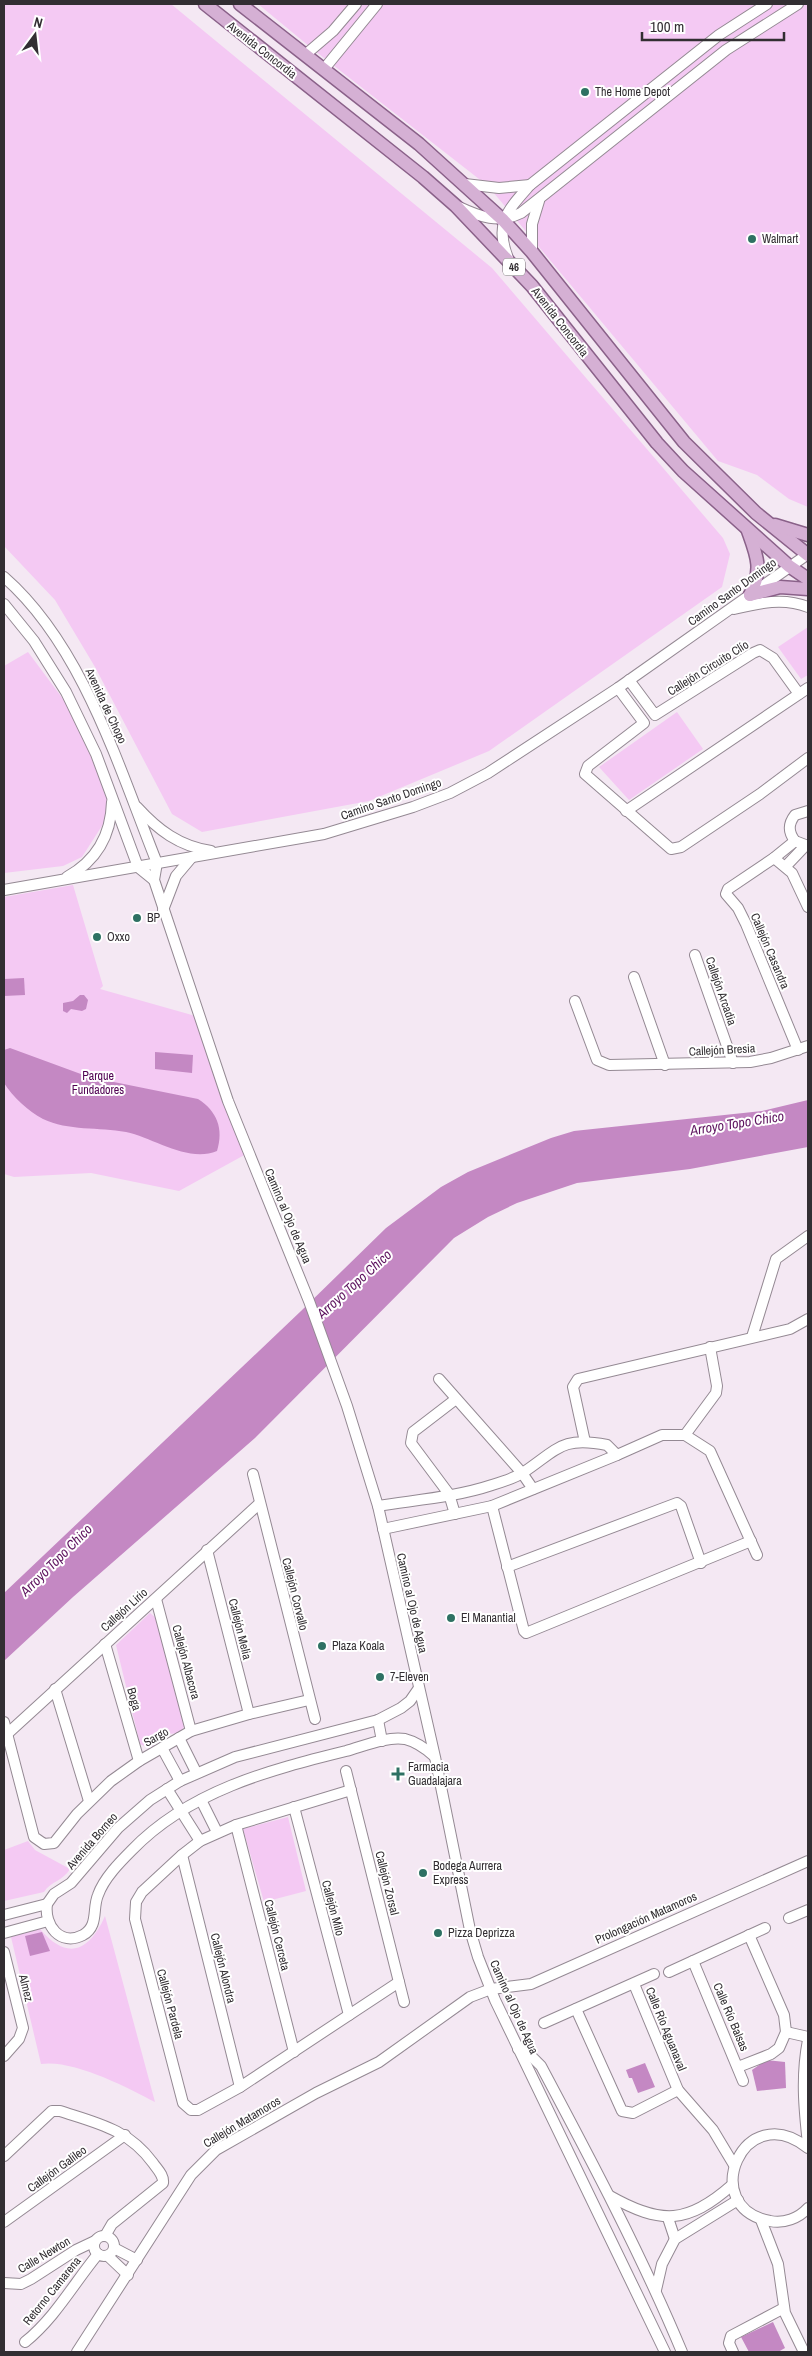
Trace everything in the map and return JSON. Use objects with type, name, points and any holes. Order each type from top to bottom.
[{"type":"main road","name":"Avenida Concordia","points":[[205,4],[395,154],[456,206],[532,286],[656,443],[683,471],[747,528],[803,559]]},
{"type":"main road","name":"Avenida Concordia","points":[[240,4],[419,144],[503,220],[532,252],[668,423],[703,462],[803,559],[808,580]]},
{"type":"main road","points":[[731,514],[752,525],[803,559]]},
{"type":"main road","points":[[760,516],[786,529],[808,536]]},
{"type":"main road","points":[[747,528],[758,566],[757,582],[750,595]]},
{"type":"main road","points":[[750,595],[780,587],[808,589]]},
{"type":"street","points":[[305,55],[333,31],[356,4]]},
{"type":"street","points":[[324,69],[377,4]]},
{"type":"street","points":[[509,261],[503,246],[503,220],[510,208],[530,185],[719,35],[767,4]]},
{"type":"street","points":[[456,206],[479,216],[503,220],[522,214],[726,50],[798,4]]},
{"type":"street","points":[[465,184],[499,188],[530,185]]},
{"type":"street","points":[[532,252],[532,224],[539,201]]},
{"type":"street","name":"Camino Santo Domingo","points":[[4,890],[324,834],[375,820],[450,793],[496,768],[618,688],[803,559]]},
{"type":"street","name":"Avenida de Chopo","points":[[4,577],[24,595],[81,680],[114,752],[157,863]]},
{"type":"street","points":[[726,612],[775,601],[789,602],[808,607]]},
{"type":"street","points":[[4,604],[34,640],[66,692],[83,724],[138,867],[154,880]]},
{"type":"street","name":"Callejón Circuito Clío","points":[[629,680],[655,715],[753,652],[760,650],[774,658],[799,694]]},
{"type":"street","points":[[618,688],[644,723],[588,766],[585,772],[586,776],[667,847],[678,848],[760,794],[808,758]]},
{"type":"street","points":[[626,811],[808,688]]},
{"type":"street","points":[[57,882],[86,863],[103,843],[110,822],[112,796]]},
{"type":"street","points":[[132,801],[146,817],[176,841],[200,849],[221,853]]},
{"type":"street","points":[[786,866],[807,846],[795,841],[789,831],[789,825],[791,820],[804,812],[808,804]]},
{"type":"street","points":[[795,841],[774,858],[786,866],[796,881],[808,907]]},
{"type":"street","points":[[163,910],[176,876],[192,857]]},
{"type":"street","name":"Callejón Casandra","points":[[774,858],[728,889],[726,894],[738,908],[746,924],[798,1050]]},
{"type":"street","name":"Camino al Ojo de Agua","points":[[157,863],[154,880],[228,1101],[328,1352],[378,1506],[435,1757],[470,1930],[478,1957],[518,2048],[665,2352]]},
{"type":"street","name":"Callejón Arcadia","points":[[695,955],[733,1063]]},
{"type":"street","points":[[634,977],[665,1065]]},
{"type":"street","name":"Callejón Bresia","points":[[575,1001],[600,1062],[609,1065],[733,1063],[771,1058],[808,1046]]},
{"type":"street","points":[[752,1336],[776,1259],[808,1236]]},
{"type":"street","points":[[585,1442],[573,1387],[578,1378],[752,1336],[790,1329],[808,1319]]},
{"type":"street","points":[[685,1435],[716,1393],[717,1386],[710,1347]]},
{"type":"street","points":[[439,1379],[522,1473],[533,1489]]},
{"type":"street","points":[[456,1399],[413,1432],[411,1438],[411,1443],[449,1494],[456,1514]]},
{"type":"street","points":[[383,1529],[492,1506],[662,1435],[685,1435],[710,1451],[757,1555]]},
{"type":"street","points":[[378,1506],[484,1488],[522,1473],[562,1444],[585,1442],[607,1445],[617,1455]]},
{"type":"street","name":"Callejón Corvallo","points":[[252,1474],[315,1719]]},
{"type":"street","points":[[508,1567],[677,1503],[681,1506],[701,1563]]},
{"type":"street","name":"Callejón Lirio","points":[[6,1735],[259,1504]]},
{"type":"street","points":[[492,1506],[524,1631],[530,1633],[751,1542]]},
{"type":"street","name":"Callejón Melia","points":[[207,1550],[249,1714]]},
{"type":"street","name":"Callejón Albacora","points":[[156,1598],[191,1731]]},
{"type":"street","name":"Boga","points":[[106,1644],[139,1762]]},
{"type":"street","name":"Avenida Borneo","points":[[47,1904],[54,1894],[71,1883],[118,1828],[150,1800],[180,1781],[196,1772],[235,1757],[378,1720],[410,1701],[419,1688]]},
{"type":"street","points":[[56,1690],[89,1800]]},
{"type":"street","name":"Sargo","points":[[6,1735],[34,1837],[44,1844],[54,1843],[89,1800],[111,1781],[178,1738],[191,1731],[249,1714],[309,1700]]},
{"type":"street","points":[[378,1720],[382,1741]]},
{"type":"street","points":[[4,1722],[6,1735]]},
{"type":"street","points":[[178,1738],[196,1772]]},
{"type":"street","points":[[4,1915],[47,1904],[48,1921],[55,1933],[68,1938],[74,1938],[86,1933],[93,1924],[95,1902],[99,1891],[144,1839],[181,1812],[236,1782],[382,1741],[405,1739],[422,1746],[435,1757]]},
{"type":"street","points":[[162,1748],[180,1781]]},
{"type":"street","name":"Callejón Zorsal","points":[[346,1771],[404,2002]]},
{"type":"street","points":[[168,1788],[200,1841]]},
{"type":"street","name":"Callejón Pardela","points":[[351,1790],[217,1832],[200,1841],[182,1855],[138,1897],[135,1907],[135,1919],[183,2103],[191,2110],[198,2110],[240,2087],[399,1982]]},
{"type":"street","points":[[201,1800],[217,1832]]},
{"type":"street","name":"Callejón Milo","points":[[294,1807],[349,2015]]},
{"type":"street","name":"Callejón Cerceta","points":[[236,1825],[294,2052]]},
{"type":"street","name":"Callejón Alondra","points":[[182,1855],[240,2087]]},
{"type":"street","name":"Prolongación Matamoros","points":[[491,1989],[531,1984],[808,1861]]},
{"type":"street","points":[[789,1918],[808,1910]]},
{"type":"street","points":[[4,1933],[48,1921]]},
{"type":"street","name":"Calle Río Aguanaval","points":[[669,1972],[765,1928]]},
{"type":"street","points":[[750,1935],[784,2015],[786,2032],[808,2039],[802,2075],[808,2144]]},
{"type":"street","name":"Almez","points":[[4,1952],[23,2030],[19,2039],[4,2056]]},
{"type":"street","name":"Calle Río Balsas","points":[[693,1961],[738,2067],[771,2054],[779,2048],[786,2032]]},
{"type":"street","name":"Calle Río Aguanaval","points":[[544,2023],[654,1974]]},
{"type":"street","name":"Calle Río Aguanaval","points":[[576,2009],[622,2111],[627,2114],[633,2113],[678,2090],[634,1984]]},
{"type":"street","name":"Callejón Matamoros","points":[[77,2352],[191,2175],[216,2150],[324,2088],[379,2062],[470,1996],[491,1989]]},
{"type":"street","points":[[518,2048],[530,2055],[542,2066],[610,2196],[656,2290],[682,2352]]},
{"type":"street","points":[[738,2067],[743,2081]]},
{"type":"street","points":[[678,2090],[713,2130],[734,2165]]},
{"type":"street","points":[[4,2156],[52,2111],[60,2111],[106,2125],[144,2150],[163,2180],[160,2186],[112,2224],[105,2236],[112,2240],[107,2253]]},
{"type":"street","points":[[808,2148],[798,2140],[786,2135],[773,2134],[760,2137],[744,2148],[734,2165],[732,2185],[738,2200],[748,2212],[761,2220],[776,2222],[791,2220],[808,2208]]},
{"type":"street","name":"Callejón Galileo","points":[[4,2222],[125,2136]]},
{"type":"street","points":[[610,2196],[641,2212],[668,2218],[702,2208],[732,2185]]},
{"type":"street","points":[[656,2290],[662,2264],[675,2239],[738,2200]]},
{"type":"street","points":[[668,2218],[675,2239]]},
{"type":"street","points":[[761,2220],[778,2264],[784,2308],[804,2352]]},
{"type":"street","name":"Calle Newton","points":[[4,2283],[21,2284],[76,2250],[105,2236]]},
{"type":"street","points":[[96,2241],[94,2248],[137,2260]]},
{"type":"street","points":[[107,2253],[128,2275]]},
{"type":"street","name":"Retorno Camarena","points":[[25,2342],[50,2317],[74,2284],[107,2253]]},
{"type":"street","points":[[733,2352],[729,2343],[731,2336],[784,2308]]},
{"type":"green space","points":[[4,4],[171,4],[492,268],[723,538],[730,554],[722,587],[489,751],[369,801],[202,832],[172,814],[95,667],[55,600],[4,546]]},
{"type":"green space","points":[[258,4],[808,4],[808,507],[789,499],[757,475],[718,461],[488,186]]},
{"type":"green space","points":[[808,627],[808,675],[801,679],[778,647]]},
{"type":"green space","points":[[28,652],[66,703],[88,749],[109,804],[107,818],[82,857],[63,866],[4,873],[4,666]]},
{"type":"green space","points":[[677,712],[703,749],[629,800],[599,767]]},
{"type":"green space","name":"Parque Fundadores","points":[[73,885],[103,986],[100,989],[199,1017],[248,1153],[179,1191],[91,1173],[14,1177],[4,1174],[4,897]]},
{"type":"green space","points":[[150,1613],[156,1618],[185,1725],[180,1733],[160,1737],[150,1749],[140,1744],[116,1645]]},
{"type":"green space","points":[[288,1817],[306,1891],[264,1902],[243,1829]]},
{"type":"green space","points":[[28,1841],[35,1850],[70,1869],[44,1892],[4,1901],[4,1850]]},
{"type":"green space","points":[[105,1916],[155,2102],[115,2082],[83,2070],[54,2064],[41,2064],[11,1937],[40,1929],[59,1946],[77,1948],[92,1938]]},
{"type":"water","points":[[24,978],[25,995],[4,996],[4,979]]},
{"type":"water","points":[[80,995],[84,995],[88,1000],[86,1009],[82,1011],[71,1009],[67,1013],[63,1011],[63,1003],[73,1001]]},
{"type":"water","points":[[10,1048],[89,1077],[198,1099],[210,1109],[217,1121],[220,1135],[217,1151],[206,1154],[183,1152],[126,1132],[73,1127],[43,1119],[21,1103],[4,1083],[4,1050]]},
{"type":"water","points":[[155,1052],[193,1055],[192,1073],[155,1069]]},
{"type":"water","name":"Arroyo Topo Chico","points":[[808,1100],[808,1147],[690,1169],[577,1183],[517,1203],[488,1217],[454,1238],[255,1438],[73,1597],[4,1661],[4,1593],[386,1228],[441,1187],[468,1172],[551,1138],[574,1131],[762,1111]]},
{"type":"water","points":[[42,1932],[50,1951],[30,1956],[25,1936]]},
{"type":"water","points":[[766,2060],[785,2062],[786,2088],[757,2091],[752,2070]]},
{"type":"water","points":[[645,2063],[655,2087],[638,2093],[632,2078],[629,2078],[626,2070]]},
{"type":"water","points":[[773,2322],[785,2348],[778,2352],[749,2352],[741,2337]]},
{"type":"place","name":"The Home Depot","points":[[585,92]]},
{"type":"place","name":"Walmart","points":[[752,239]]},
{"type":"place","name":"BP","points":[[137,918]]},
{"type":"place","name":"Oxxo","points":[[97,937]]},
{"type":"place","name":"El Manantial","points":[[451,1618]]},
{"type":"place","name":"Plaza Koala","points":[[322,1646]]},
{"type":"place","name":"7-Eleven","points":[[380,1677]]},
{"type":"place","name":"Farmacia Guadalajara","points":[[398,1774]]},
{"type":"place","name":"Bodega Aurrera Express","points":[[423,1873]]},
{"type":"place","name":"Pizza Deprizza","points":[[438,1933]]}]
